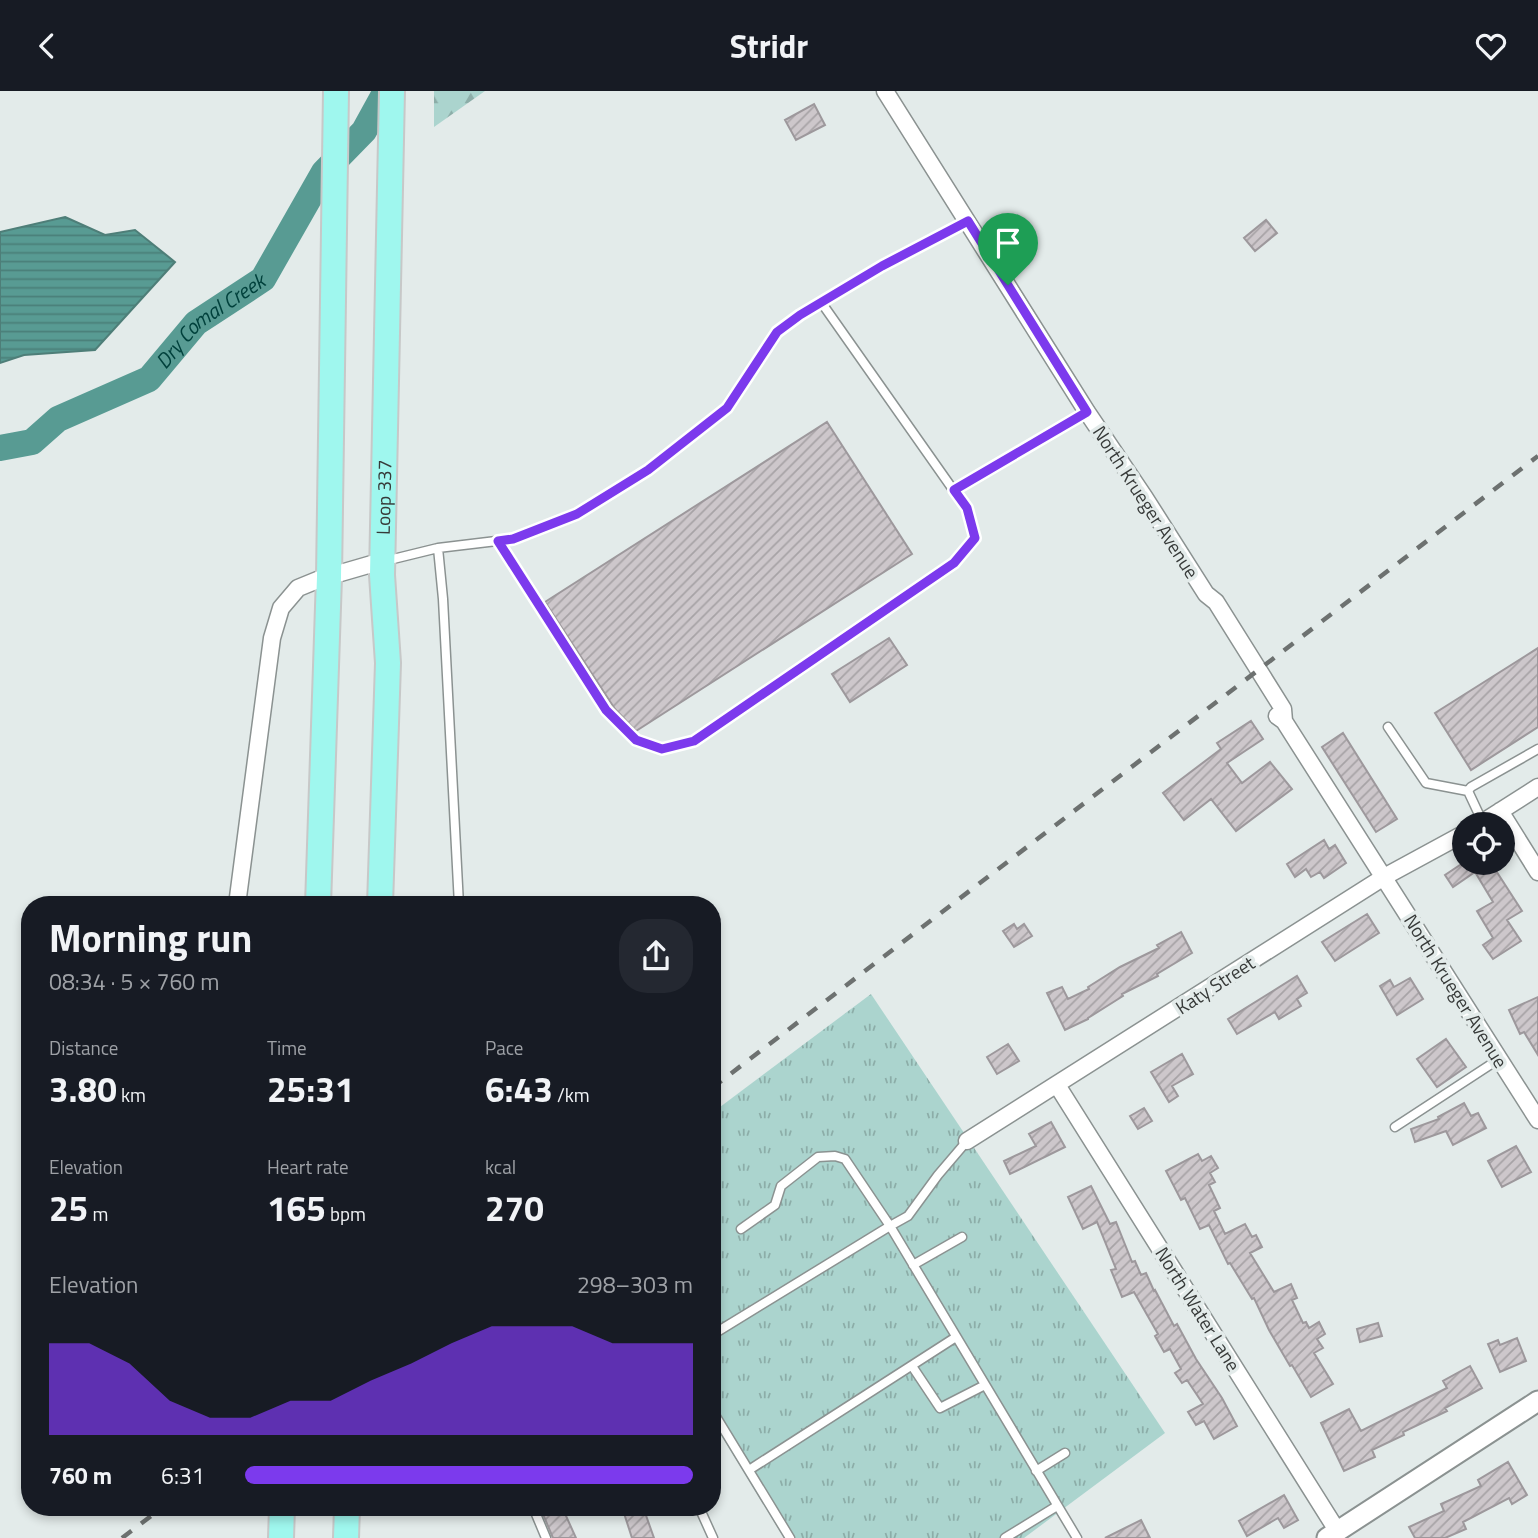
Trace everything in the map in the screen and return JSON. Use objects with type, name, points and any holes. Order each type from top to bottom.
[{"type":"main road","points":[[318,896],[328,577],[336,91]]},
{"type":"main road","name":"Loop 337","points":[[380,896],[388,663],[382,561],[392,91]]},
{"type":"main road","points":[[323,763],[331,844],[328,896]]},
{"type":"main road","points":[[370,896],[373,844],[386,767]]},
{"type":"main road","points":[[346,1538],[347,1516]]},
{"type":"street","name":"North Krueger Avenue","points":[[885,91],[1087,412],[1206,594],[1209,608],[1274,714],[1284,721],[1538,1120]]},
{"type":"street","points":[[238,896],[272,638],[281,608],[298,588],[382,561]]},
{"type":"street","points":[[1538,787],[1500,811],[1538,872]]},
{"type":"street","name":"Katy Street","points":[[967,1141],[1384,877],[1452,840]]},
{"type":"street","name":"North Water Lane","points":[[1057,1086],[1333,1535]]},
{"type":"street","points":[[1333,1535],[1538,1401]]},
{"type":"lane","points":[[382,561],[438,548],[513,539],[577,514],[648,470],[727,408],[777,332],[800,315],[882,266],[968,221]]},
{"type":"lane","points":[[498,541],[606,710],[636,740],[662,749],[694,741],[954,563],[975,538],[967,508],[821,302]]},
{"type":"lane","points":[[954,490],[1087,412]]},
{"type":"lane","points":[[438,548],[443,599],[458,896]]},
{"type":"lane","points":[[1388,727],[1426,783],[1468,791]]},
{"type":"lane","points":[[1468,791],[1538,749]]},
{"type":"lane","points":[[1468,791],[1477,812]]},
{"type":"lane","points":[[1395,1126],[1499,1059]]},
{"type":"lane","points":[[721,1329],[908,1216],[967,1141]]},
{"type":"lane","points":[[741,1229],[775,1205],[781,1186],[818,1157],[835,1156],[845,1159],[890,1226],[1077,1538]]},
{"type":"lane","points":[[913,1265],[962,1237]]},
{"type":"lane","points":[[748,1470],[956,1337]]},
{"type":"lane","points":[[912,1366],[940,1408],[985,1385]]},
{"type":"lane","points":[[721,1425],[790,1538]]},
{"type":"lane","points":[[1036,1471],[1065,1453]]},
{"type":"lane","points":[[1005,1538],[1057,1506]]},
{"type":"lane","points":[[537,1516],[546,1538]]},
{"type":"lane","points":[[703,1516],[713,1538]]},
{"type":"green space","points":[[434,91],[485,91],[434,127]]},
{"type":"green space","points":[[871,994],[1165,1433],[1024,1538],[784,1538],[721,1435],[721,1106]]},
{"type":"shaded area","points":[[65,217],[105,235],[135,230],[175,262],[95,350],[24,355],[0,363],[0,232]]},
{"type":"building","points":[[814,104],[825,125],[796,140],[785,120]]},
{"type":"building","points":[[1266,220],[1277,233],[1255,251],[1244,238]]},
{"type":"building","points":[[827,422],[912,554],[636,731],[615,709],[545,602]]},
{"type":"building","points":[[889,638],[907,665],[850,702],[832,674]]},
{"type":"building","points":[[1538,648],[1538,727],[1471,770],[1435,713]]},
{"type":"building","points":[[1251,721],[1263,739],[1227,763],[1242,783],[1270,762],[1292,789],[1236,831],[1211,799],[1184,820],[1163,793],[1221,749],[1217,743]]},
{"type":"building","points":[[1343,733],[1397,819],[1376,832],[1322,747]]},
{"type":"building","points":[[1324,840],[1329,849],[1335,845],[1346,863],[1324,878],[1320,872],[1311,877],[1306,869],[1295,877],[1287,864]]},
{"type":"building","points":[[1452,870],[1452,875],[1471,875],[1453,887],[1445,875]]},
{"type":"building","points":[[1477,875],[1499,875],[1522,911],[1507,920],[1521,941],[1493,959],[1483,945],[1493,938],[1477,911],[1493,902]]},
{"type":"building","points":[[1367,914],[1379,933],[1335,961],[1322,942]]},
{"type":"building","points":[[1014,924],[1017,929],[1024,924],[1032,936],[1014,947],[1003,931]]},
{"type":"building","points":[[1181,932],[1192,953],[1157,974],[1158,976],[1122,994],[1123,996],[1088,1019],[1065,1030],[1047,993],[1062,987],[1068,999],[1089,989],[1088,987],[1120,967],[1159,948],[1157,945]]},
{"type":"building","points":[[1297,976],[1307,993],[1297,999],[1301,1006],[1279,1019],[1275,1012],[1237,1034],[1228,1019]]},
{"type":"building","points":[[1410,978],[1423,999],[1397,1015],[1380,986],[1390,980],[1394,987]]},
{"type":"building","points":[[1538,997],[1538,1055],[1524,1032],[1520,1034],[1509,1010]]},
{"type":"building","points":[[1446,1039],[1466,1067],[1437,1087],[1417,1059]]},
{"type":"building","points":[[1008,1044],[1019,1061],[997,1074],[987,1057]]},
{"type":"building","points":[[1182,1054],[1193,1074],[1172,1086],[1178,1096],[1169,1102],[1151,1072]]},
{"type":"building","points":[[1464,1103],[1471,1116],[1478,1113],[1486,1128],[1453,1145],[1446,1131],[1415,1142],[1411,1129],[1439,1119],[1438,1117]]},
{"type":"building","points":[[1144,1108],[1152,1121],[1138,1129],[1130,1116]]},
{"type":"building","points":[[1051,1122],[1065,1147],[1010,1174],[1004,1161],[1036,1146],[1029,1134]]},
{"type":"building","points":[[1516,1146],[1531,1172],[1502,1187],[1488,1161]]},
{"type":"building","points":[[1198,1154],[1202,1161],[1211,1156],[1218,1168],[1210,1173],[1215,1182],[1209,1185],[1220,1208],[1214,1211],[1225,1234],[1245,1224],[1252,1237],[1256,1235],[1262,1247],[1250,1253],[1274,1292],[1291,1284],[1297,1298],[1292,1300],[1303,1323],[1306,1322],[1309,1328],[1319,1322],[1325,1334],[1317,1339],[1323,1348],[1314,1353],[1333,1384],[1311,1397],[1269,1330],[1254,1298],[1252,1299],[1230,1263],[1228,1264],[1209,1225],[1200,1229],[1185,1198],[1181,1200],[1166,1171]]},
{"type":"building","points":[[1091,1186],[1110,1224],[1116,1222],[1132,1262],[1135,1261],[1141,1275],[1146,1273],[1174,1326],[1177,1324],[1237,1426],[1214,1439],[1204,1421],[1196,1425],[1188,1412],[1203,1404],[1187,1380],[1182,1383],[1175,1373],[1181,1369],[1170,1349],[1164,1352],[1155,1336],[1158,1334],[1134,1292],[1122,1297],[1111,1270],[1116,1269],[1097,1222],[1083,1229],[1068,1197]]},
{"type":"building","points":[[1378,1323],[1382,1336],[1360,1342],[1357,1329]]},
{"type":"building","points":[[1517,1338],[1526,1361],[1500,1372],[1488,1344],[1498,1340],[1500,1345]]},
{"type":"building","points":[[1470,1366],[1482,1388],[1445,1408],[1447,1411],[1372,1450],[1375,1457],[1344,1471],[1321,1423],[1349,1409],[1361,1431],[1447,1388],[1443,1381]]},
{"type":"building","points":[[1508,1462],[1527,1495],[1512,1504],[1509,1498],[1463,1522],[1466,1529],[1445,1538],[1415,1538],[1409,1527],[1444,1511],[1441,1504],[1481,1486],[1478,1480]]},
{"type":"building","points":[[1284,1495],[1298,1520],[1284,1528],[1278,1518],[1247,1536],[1239,1521]]},
{"type":"building","points":[[544,1516],[566,1516],[576,1538],[553,1538]]},
{"type":"building","points":[[625,1516],[646,1516],[654,1538],[632,1538]]},
{"type":"building","points":[[1141,1520],[1150,1538],[1105,1538]]},
{"type":"waterway","name":"Dry Comal Creek","points":[[0,448],[32,442],[58,419],[149,379],[196,323],[263,279],[324,172],[364,131],[386,91]]},
{"type":"railway","points":[[721,1081],[1538,456]]},
{"type":"railway","points":[[122,1538],[151,1516]]},
{"type":"route","points":[[968,221],[1008,285],[1087,412],[954,490],[967,508],[975,538],[954,563],[694,741],[662,749],[636,740],[606,710],[498,541],[513,539],[577,514],[648,470],[727,408],[777,332],[800,315],[882,266],[968,221]]}]
